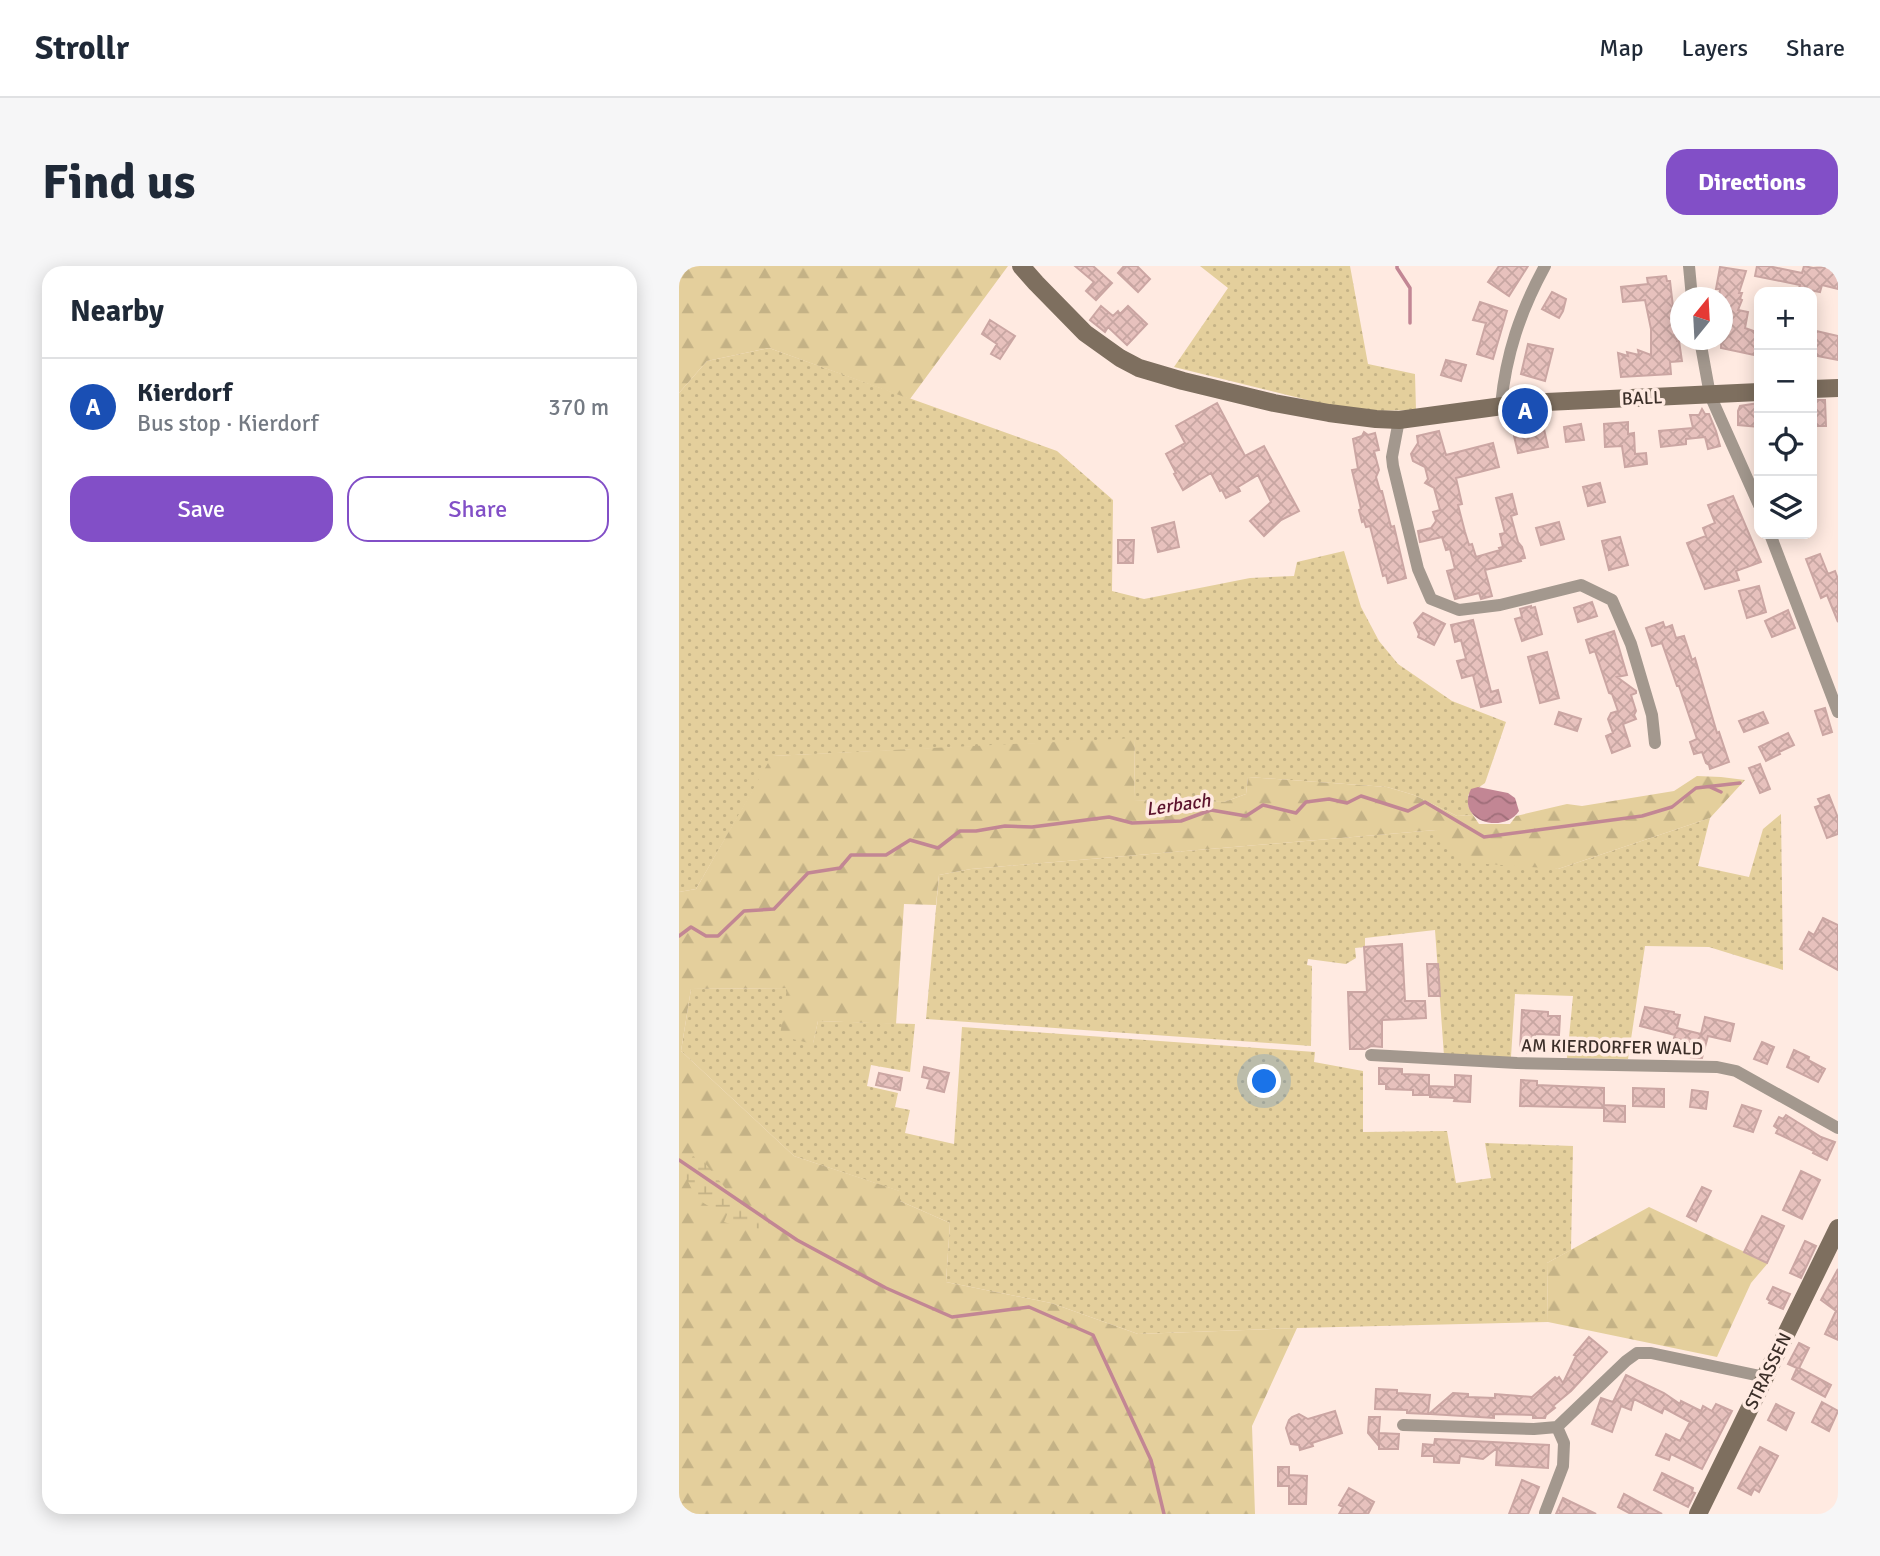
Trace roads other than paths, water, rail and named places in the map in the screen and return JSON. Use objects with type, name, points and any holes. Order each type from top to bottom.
[{"type":"main road","name":"BALL","points":[[1021,266],[1084,333],[1139,368],[1274,403],[1329,413],[1399,420],[1525,403],[1754,392]]},
{"type":"main road","points":[[1817,389],[1838,388]]},
{"type":"main road","name":"STRASSEN","points":[[1698,1514],[1838,1228]]},
{"type":"street","points":[[1501,405],[1509,352],[1529,295],[1545,266]]},
{"type":"street","points":[[1689,266],[1691,287]]},
{"type":"street","points":[[1702,350],[1710,395],[1754,494]]},
{"type":"street","points":[[1399,420],[1392,457],[1393,466],[1418,569],[1431,599],[1459,610],[1500,604],[1581,585],[1612,600],[1630,643],[1652,715],[1655,743]]},
{"type":"street","points":[[1772,539],[1838,712]]},
{"type":"street","name":"AM KIERDORFER WALD","points":[[1371,1055],[1517,1063],[1717,1067],[1736,1071],[1838,1128]]},
{"type":"street","points":[[1403,1425],[1534,1429],[1557,1427],[1637,1353],[1667,1355],[1765,1377]]},
{"type":"street","points":[[1545,1513],[1563,1466],[1564,1443],[1557,1427]]},
{"type":"water","points":[[1478,787],[1508,793],[1515,798],[1519,811],[1503,822],[1483,821],[1469,809],[1471,789]]},
{"type":"waterway","points":[[1397,266],[1410,288],[1410,323]]},
{"type":"waterway","name":"Lerbach","points":[[679,936],[691,927],[706,936],[718,936],[744,911],[774,909],[808,873],[840,868],[851,855],[886,855],[910,840],[938,848],[960,831],[1005,826],[1032,827],[1109,817],[1132,823],[1181,821],[1211,810],[1246,816],[1263,805],[1296,813],[1306,802],[1329,799],[1347,803],[1361,796],[1408,811],[1425,802],[1484,837],[1642,816],[1672,807],[1696,788],[1740,783]]},
{"type":"waterway","points":[[1710,787],[1721,792]]},
{"type":"waterway","points":[[679,1160],[797,1240],[886,1288],[952,1317],[1029,1307],[1093,1335],[1151,1460],[1164,1514]]},
{"type":"place","name":"Kierdorf","points":[[1525,411]]}]
